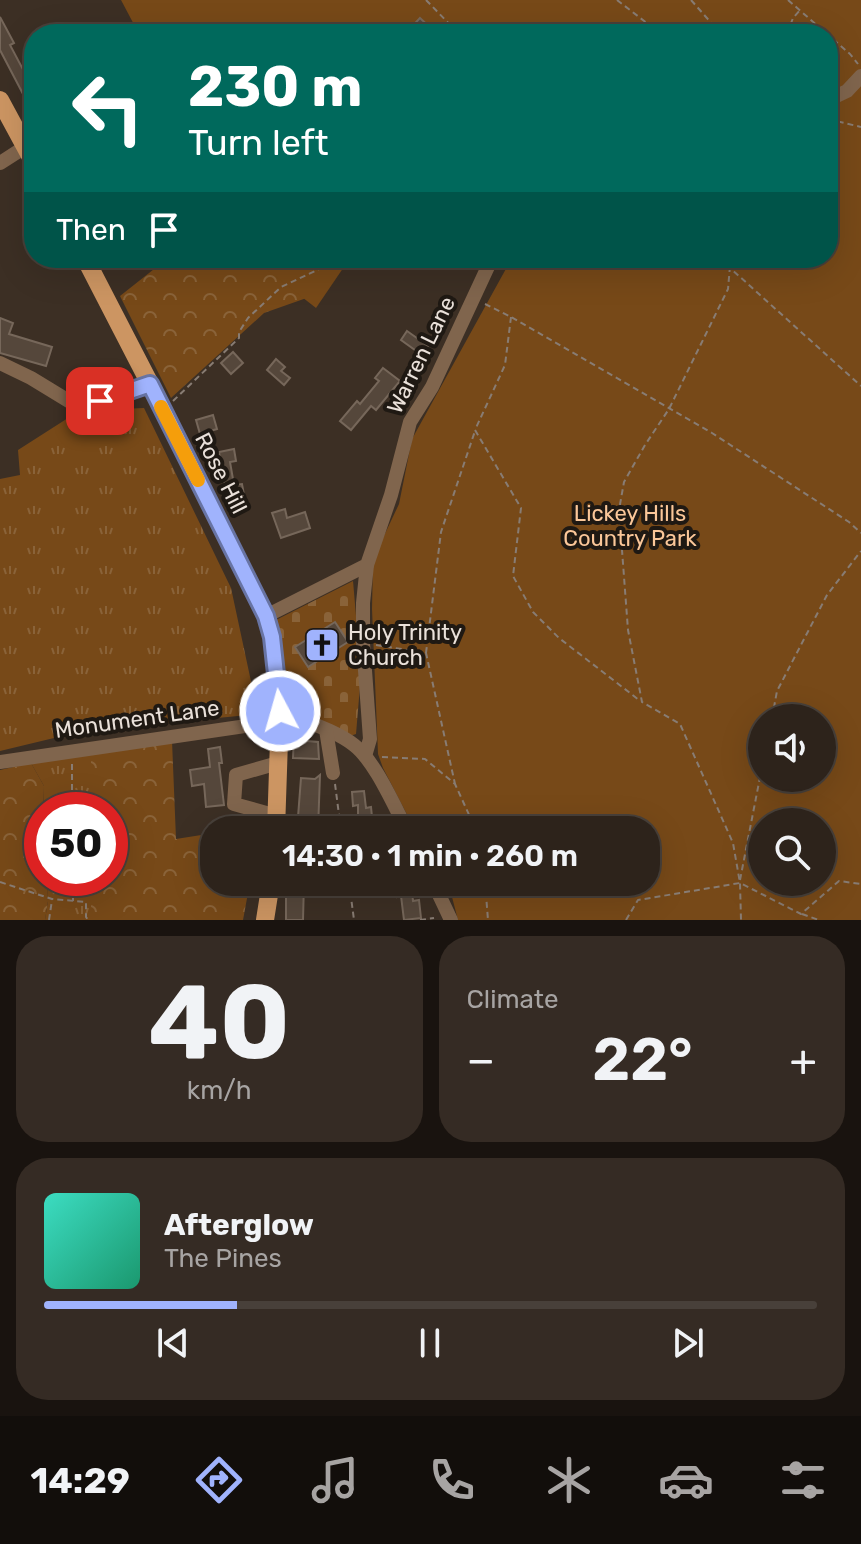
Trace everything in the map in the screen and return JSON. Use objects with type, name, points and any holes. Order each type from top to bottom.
[{"type":"main road","points":[[0,100],[24,146]]},
{"type":"main road","name":"Rose Hill","points":[[90,268],[266,616],[272,637],[280,716],[276,816]]},
{"type":"main road","points":[[265,920],[269,896]]},
{"type":"street","points":[[838,95],[847,91],[859,70]]},
{"type":"street","points":[[0,163],[24,156]]},
{"type":"street","name":"Warren Lane","points":[[365,756],[370,739],[363,643],[367,565],[391,495],[410,422],[432,387],[487,268]]},
{"type":"street","points":[[0,363],[72,403],[100,401],[150,384]]},
{"type":"street","points":[[266,616],[367,565]]},
{"type":"street","points":[[280,716],[326,730],[354,745],[365,756],[399,816]]},
{"type":"street","name":"Monument Lane","points":[[0,762],[280,716]]},
{"type":"street","points":[[326,730],[333,773]]},
{"type":"street","points":[[261,816],[234,804],[236,775],[278,763]]},
{"type":"street","points":[[440,896],[450,918]]},
{"type":"path","points":[[426,0],[449,24]]},
{"type":"path","points":[[617,0],[648,24]]},
{"type":"path","points":[[691,0],[712,24]]},
{"type":"path","points":[[788,0],[817,24]]},
{"type":"path","points":[[791,24],[801,9]]},
{"type":"path","points":[[838,43],[850,54],[859,70]]},
{"type":"path","points":[[859,70],[861,59]]},
{"type":"path","points":[[838,121],[861,127]]},
{"type":"path","points":[[161,408],[239,338],[239,332],[248,318],[281,287],[322,268]]},
{"type":"path","points":[[362,268],[393,268]]},
{"type":"path","points":[[642,702],[628,630],[619,510],[624,482],[669,409],[728,289],[730,268]]},
{"type":"path","points":[[732,268],[861,386]]},
{"type":"path","points":[[473,298],[712,433],[849,522],[861,533]]},
{"type":"path","points":[[470,816],[455,784],[426,653],[441,532],[475,430],[505,365],[511,317]]},
{"type":"path","points":[[475,430],[521,508],[513,576],[533,612],[559,638],[642,702],[680,724],[733,843],[740,883],[741,920]]},
{"type":"path","points":[[775,704],[777,691],[827,595],[861,551]]},
{"type":"path","points":[[363,643],[426,653]]},
{"type":"path","points":[[71,751],[72,792]]},
{"type":"path","points":[[365,756],[425,759],[455,784]]},
{"type":"path","points":[[333,773],[339,816]]},
{"type":"path","points":[[740,883],[757,792]]},
{"type":"path","points":[[801,914],[839,881],[861,884]]},
{"type":"path","points":[[0,882],[52,899],[86,902],[87,919]]},
{"type":"path","points":[[626,920],[638,900],[740,883],[819,920]]},
{"type":"path","points":[[73,896],[73,901]]},
{"type":"path","points":[[351,896],[354,920]]},
{"type":"path","points":[[486,896],[488,920]]},
{"type":"path","points":[[49,920],[52,899]]},
{"type":"path","points":[[420,920],[450,918]]},
{"type":"green space","name":"Lickey Hills Country Park","points":[[121,0],[861,0],[861,920],[458,920],[451,896],[660,896],[660,816],[408,816],[378,754],[372,609],[373,559],[399,504],[412,439],[506,268],[838,268],[838,24],[134,24]]},
{"type":"green space","points":[[155,268],[335,268],[315,295],[264,313],[171,398],[120,296]]},
{"type":"green space","points":[[265,268],[343,268],[316,308]]},
{"type":"green space","points":[[144,408],[231,588],[258,714],[83,731],[0,751],[0,479],[20,475],[18,450],[79,411]]},
{"type":"green space","points":[[353,581],[361,674],[356,734],[350,736],[297,711],[288,699],[272,622]]},
{"type":"green space","points":[[172,741],[176,839],[200,835],[200,896],[247,896],[243,920],[91,920],[91,896],[128,896],[128,792],[91,792],[91,754]]},
{"type":"green space","points":[[91,754],[91,792],[44,792],[44,786],[31,763]]},
{"type":"green space","points":[[31,763],[44,786],[44,792],[24,792],[24,896],[48,896],[45,920],[0,920],[0,770]]},
{"type":"green space","points":[[48,896],[91,896],[91,920],[45,920]]},
{"type":"building","points":[[0,17],[24,71],[24,96],[0,50]]},
{"type":"building","points":[[0,318],[13,323],[9,334],[52,347],[46,366],[0,353]]},
{"type":"building","points":[[407,331],[428,346],[422,355],[401,340]]},
{"type":"building","points":[[233,352],[243,363],[231,374],[221,363]]},
{"type":"building","points":[[276,359],[285,367],[281,371],[290,378],[284,385],[267,370]]},
{"type":"building","points":[[383,368],[400,381],[376,410],[371,406],[351,430],[340,421],[357,401],[360,404],[379,381],[375,378]]},
{"type":"building","points":[[213,415],[217,429],[200,434],[196,420]]},
{"type":"building","points":[[234,449],[236,461],[230,462],[234,485],[242,484],[244,495],[227,498],[219,452]]},
{"type":"building","points":[[285,509],[287,518],[305,512],[310,528],[281,538],[272,513]]},
{"type":"building","name":"Holy Trinity Church","points":[[335,622],[348,642],[308,667],[295,647]]},
{"type":"building","points":[[294,735],[307,735],[307,741],[318,742],[319,759],[293,758]]},
{"type":"building","points":[[220,747],[224,805],[206,807],[204,784],[192,786],[190,770],[210,767],[208,749]]},
{"type":"building","points":[[320,775],[319,816],[298,816],[301,778],[315,779]]},
{"type":"building","points":[[364,791],[366,808],[371,807],[372,816],[358,815],[358,805],[353,806],[352,792]]},
{"type":"building","points":[[304,896],[303,920],[286,920],[286,897]]},
{"type":"building","points":[[401,896],[412,896],[413,901],[419,900],[421,918],[404,920]]},
{"type":"slow traffic","points":[[161,407],[198,480]]},
{"type":"place","name":"Holy Trinity Church","points":[[322,645]]},
{"type":"route","points":[[100,401],[150,384],[266,616],[272,637],[280,711]]}]
